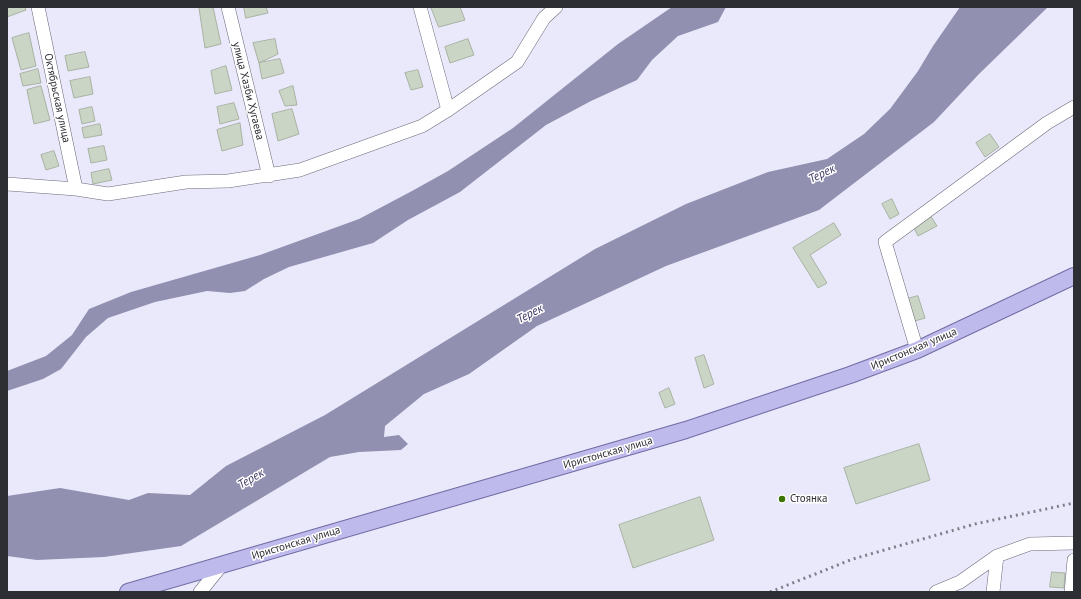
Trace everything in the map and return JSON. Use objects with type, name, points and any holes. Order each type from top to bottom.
[{"type":"main road","name":"Иристонская улица","points":[[128,592],[221,566],[302,540],[686,430],[850,375],[917,350],[1074,276]]},
{"type":"street","name":"Октябрьская улица","points":[[38,7],[76,188]]},
{"type":"street","name":"улица Хазби Хугаева","points":[[228,7],[268,176]]},
{"type":"street","points":[[420,7],[448,110]]},
{"type":"street","points":[[7,184],[76,188],[108,194],[186,182],[228,181],[300,170],[422,126],[448,110],[517,62],[544,18],[556,7]]},
{"type":"street","points":[[917,350],[885,242],[1047,123],[1074,107]]},
{"type":"street","points":[[936,592],[958,587],[997,556],[1030,544],[1074,543]]},
{"type":"street","points":[[993,592],[997,556]]},
{"type":"street","points":[[1071,592],[1074,560]]},
{"type":"street","points":[[200,592],[221,566]]},
{"type":"water","points":[[672,7],[726,7],[718,22],[678,36],[652,60],[637,80],[591,101],[546,125],[460,192],[408,220],[373,243],[289,267],[264,279],[245,291],[230,293],[207,291],[155,302],[108,318],[86,337],[61,369],[43,379],[7,391],[7,371],[46,356],[72,335],[89,309],[131,292],[260,255],[359,219],[448,171],[513,128],[618,44]]},
{"type":"water","name":"Терек","points":[[960,7],[1048,7],[979,74],[934,122],[819,210],[666,266],[537,326],[469,374],[424,394],[385,426],[384,437],[399,435],[408,444],[401,450],[359,452],[330,457],[181,546],[104,557],[37,560],[7,556],[7,496],[60,488],[129,500],[148,493],[190,495],[226,466],[325,415],[595,249],[686,204],[768,172],[827,159],[864,134],[890,109],[918,71]]},
{"type":"building","points":[[7,7],[25,7],[26,10],[7,17]]},
{"type":"building","points":[[213,7],[221,44],[205,48],[199,8]]},
{"type":"building","points":[[244,7],[266,7],[268,13],[246,18]]},
{"type":"building","points":[[431,7],[460,7],[465,20],[439,27]]},
{"type":"building","points":[[29,33],[36,66],[21,70],[12,38]]},
{"type":"building","points":[[275,39],[278,54],[259,63],[253,43]]},
{"type":"building","points":[[468,39],[474,55],[450,63],[445,47]]},
{"type":"building","points":[[85,52],[89,67],[68,71],[65,56]]},
{"type":"building","points":[[280,59],[284,73],[262,79],[259,63]]},
{"type":"building","points":[[226,66],[232,90],[215,94],[211,71]]},
{"type":"building","points":[[38,69],[41,83],[23,86],[20,74]]},
{"type":"building","points":[[418,70],[423,87],[411,90],[405,73]]},
{"type":"building","points":[[90,77],[93,94],[74,98],[70,81]]},
{"type":"building","points":[[41,86],[50,120],[34,124],[27,90]]},
{"type":"building","points":[[293,86],[297,105],[285,106],[279,91]]},
{"type":"building","points":[[234,103],[239,119],[220,124],[217,107]]},
{"type":"building","points":[[92,107],[95,121],[82,124],[79,110]]},
{"type":"building","points":[[292,109],[299,134],[278,141],[272,114]]},
{"type":"building","points":[[240,123],[243,145],[222,151],[217,130]]},
{"type":"building","points":[[100,124],[102,135],[84,138],[82,128]]},
{"type":"building","points":[[990,134],[999,147],[985,157],[976,143]]},
{"type":"building","points":[[104,146],[107,160],[91,163],[88,149]]},
{"type":"building","points":[[54,151],[59,166],[46,170],[41,155]]},
{"type":"building","points":[[109,169],[112,180],[93,184],[91,173]]},
{"type":"building","points":[[892,199],[899,214],[890,219],[882,204]]},
{"type":"building","points":[[930,215],[937,226],[918,236],[912,224]]},
{"type":"building","points":[[834,223],[841,235],[810,255],[827,283],[818,288],[793,248]]},
{"type":"building","points":[[918,296],[925,318],[915,321],[907,299]]},
{"type":"building","points":[[704,355],[714,384],[704,388],[695,358]]},
{"type":"building","points":[[669,388],[675,404],[665,408],[659,393]]},
{"type":"building","points":[[919,444],[930,480],[856,504],[844,468]]},
{"type":"building","points":[[700,497],[714,540],[633,568],[619,525]]},
{"type":"building","points":[[1052,572],[1065,573],[1064,588],[1050,587]]},
{"type":"railway","points":[[770,592],[853,559],[975,524],[1074,503]]},
{"type":"place","name":"Стоянка","points":[[782,499]]}]
